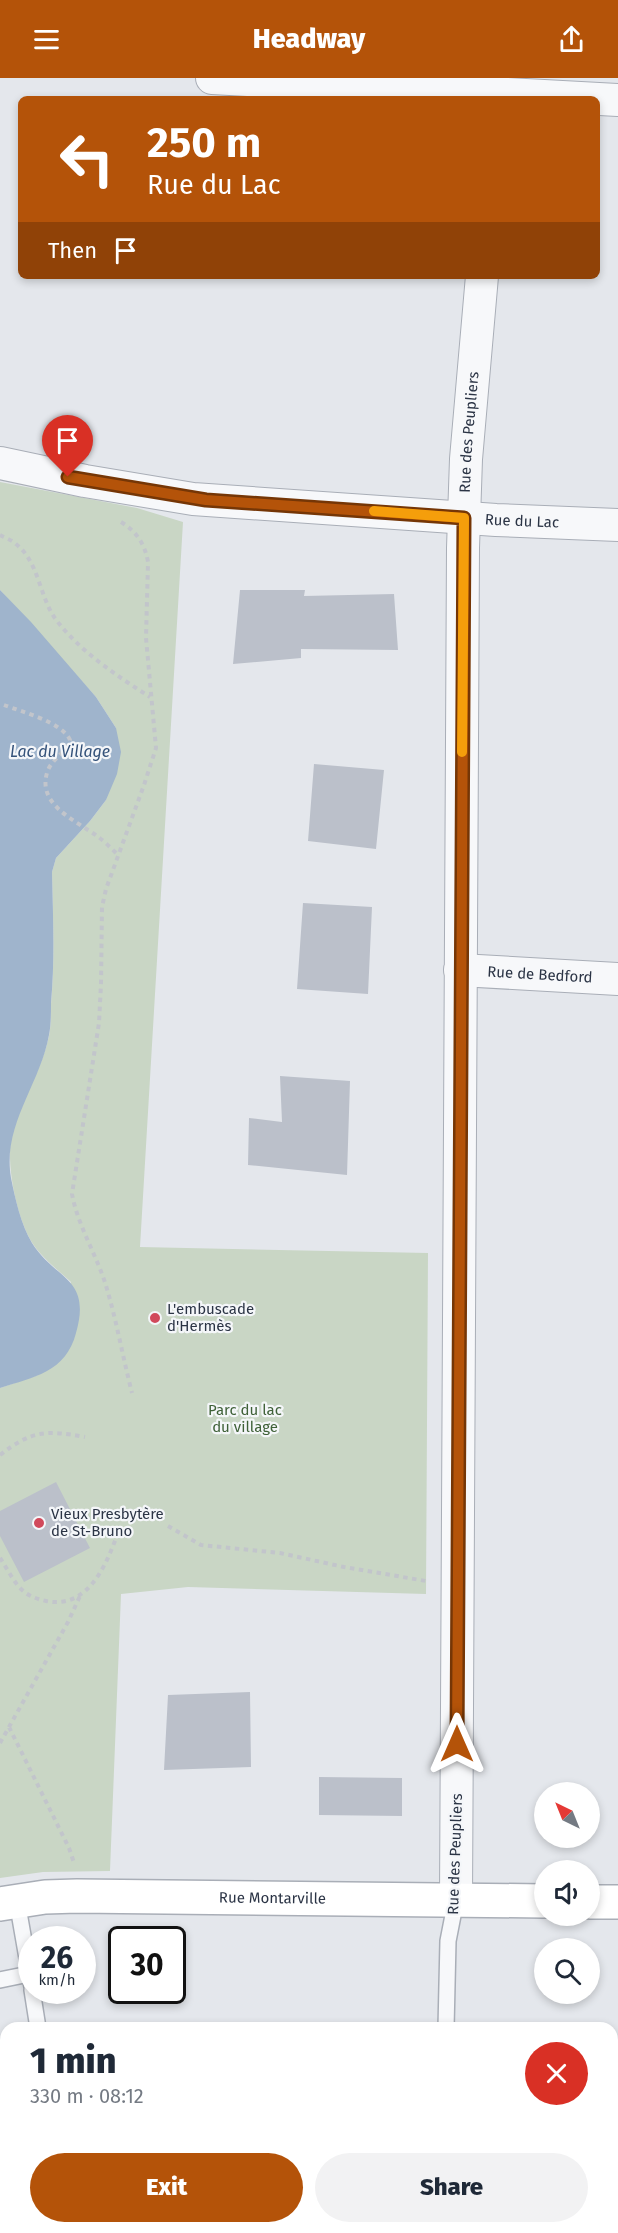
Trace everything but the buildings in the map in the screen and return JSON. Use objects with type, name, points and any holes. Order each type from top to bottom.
[{"type":"street","points":[[212,78],[497,90],[570,96]]},
{"type":"street","points":[[600,99],[618,100]]},
{"type":"street","name":"Rue des Peupliers","points":[[456,1900],[464,518],[466,459],[482,279]]},
{"type":"street","name":"Rue du Lac","points":[[0,463],[86,481],[193,499],[464,518],[618,525]]},
{"type":"street","name":"Rue de Bedford","points":[[460,970],[618,979]]},
{"type":"street","name":"Rue Montarville","points":[[9,1902],[76,1896],[534,1901]]},
{"type":"street","points":[[600,1902],[618,1902]]},
{"type":"lane","name":"Rue des Peupliers","points":[[446,2022],[448,1941],[456,1900]]},
{"type":"lane","points":[[9,1902],[18,1936]]},
{"type":"lane","points":[[0,1980],[18,1982]]},
{"type":"lane","points":[[34,2004],[37,2022]]},
{"type":"path","points":[[116,520],[138,536],[146,553],[148,571],[146,638],[156,748],[106,889],[102,907],[99,1023],[72,1194],[79,1221],[95,1253],[107,1290],[132,1393]]},
{"type":"path","points":[[0,535],[16,544],[31,562],[55,619],[75,642],[150,697]]},
{"type":"path","points":[[4,705],[55,725],[67,733],[70,740],[68,747],[49,767],[46,778],[46,789],[51,802],[63,814],[99,837],[118,855]]},
{"type":"path","points":[[0,1455],[12,1445],[32,1436],[53,1431],[85,1437]]},
{"type":"path","points":[[168,1526],[201,1545],[279,1553],[379,1574],[429,1581]]},
{"type":"path","points":[[0,1558],[20,1588],[29,1596],[54,1602],[68,1601],[80,1595],[96,1580],[109,1558],[120,1527]]},
{"type":"path","points":[[0,1743],[68,1622],[80,1595]]},
{"type":"path","points":[[8,1726],[75,1864]]},
{"type":"green space","name":"Parc du lac du village","points":[[0,482],[137,508],[183,522],[140,1247],[428,1253],[426,1594],[188,1587],[121,1594],[110,1871],[43,1872],[0,1878],[0,1388],[38,1375],[71,1282],[41,1255],[21,1219],[13,1188],[11,1141],[17,1117],[42,1060],[50,1032],[53,954],[52,872],[56,858],[106,800],[116,728],[96,697],[0,590]]},
{"type":"water","name":"Lac du Village","points":[[0,590],[96,697],[116,728],[121,752],[117,774],[106,800],[56,858],[52,872],[53,954],[50,1031],[38,1071],[17,1123],[10,1159],[14,1194],[28,1236],[41,1255],[69,1281],[75,1290],[80,1315],[71,1346],[57,1365],[36,1376],[0,1388]]},
{"type":"slow traffic","points":[[374,511],[464,518],[462,752]]},
{"type":"place","name":"L'embuscade d'Hermès","points":[[155,1318]]},
{"type":"place","name":"Vieux Presbytère de St-Bruno","points":[[39,1523]]},
{"type":"route","points":[[68,477],[193,499],[464,518],[457,1744]]}]
